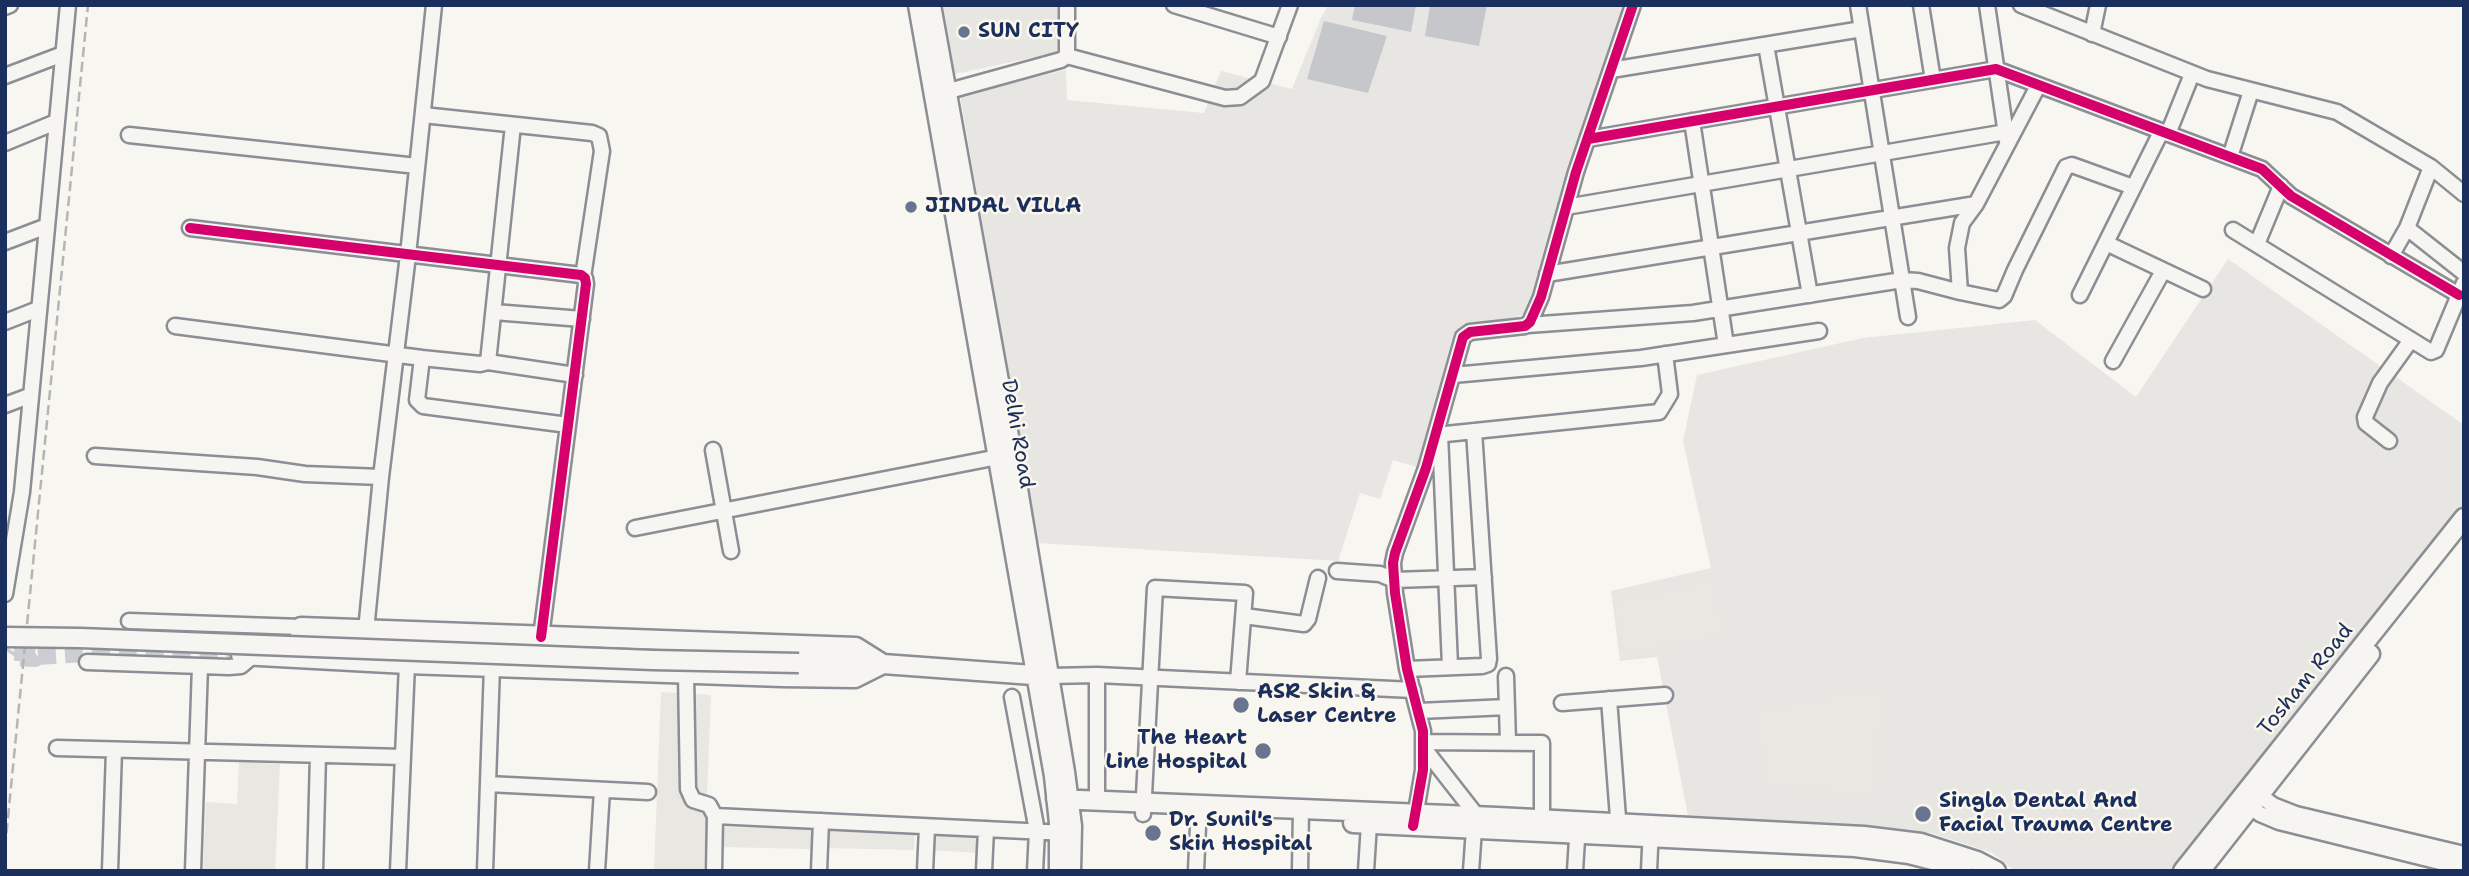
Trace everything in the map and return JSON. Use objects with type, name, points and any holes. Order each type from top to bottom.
[{"type":"main road","name":"Delhi Road","points":[[918,5],[941,94],[1042,676],[1071,871]]},
{"type":"main road","name":"Delhi Road","points":[[931,5],[941,94],[998,457],[1042,676]]},
{"type":"main road","name":"Tosham Road","points":[[2200,871],[2250,798],[2464,518]]},
{"type":"main road","name":"Tosham Road","points":[[2183,871],[2250,798],[2464,537]]},
{"type":"main road","points":[[298,658],[301,627],[366,636],[541,637],[856,647],[883,664]]},
{"type":"main road","points":[[5,637],[653,660],[883,664],[1042,676]]},
{"type":"main road","points":[[248,655],[298,658],[385,657],[407,664],[855,678],[883,664]]},
{"type":"main road","points":[[1063,805],[1097,801],[1143,808]]},
{"type":"main road","points":[[1063,805],[1618,830],[1864,836],[1920,843],[1977,861],[1996,871]]},
{"type":"main road","points":[[1301,814],[1368,824],[1414,820]]},
{"type":"main road","points":[[1476,823],[1542,820],[1578,828]]},
{"type":"main road","points":[[1651,831],[1855,847],[1909,854],[1962,871]]},
{"type":"main road","name":"Delhi Road","points":[[1059,871],[1065,833]]},
{"type":"street","points":[[5,594],[22,492],[68,5]]},
{"type":"street","points":[[385,657],[372,656],[367,652],[366,636],[381,477],[434,5]]},
{"type":"street","points":[[1067,5],[1067,56]]},
{"type":"street","points":[[1174,5],[1218,11],[1279,37]]},
{"type":"street","points":[[941,94],[1067,56],[1225,98],[1240,97],[1262,81],[1290,5]]},
{"type":"street","points":[[1528,325],[1541,297],[1566,207],[1633,5]]},
{"type":"street","points":[[1858,5],[1908,317]]},
{"type":"street","points":[[1921,5],[1933,80]]},
{"type":"street","points":[[1987,5],[2007,137]]},
{"type":"street","points":[[2021,5],[2192,74],[2337,112],[2431,167],[2464,194]]},
{"type":"street","points":[[2092,34],[2098,5]]},
{"type":"street","points":[[1611,70],[1862,29]]},
{"type":"street","points":[[1766,45],[1810,295]]},
{"type":"street","points":[[5,76],[63,54]]},
{"type":"street","points":[[1588,139],[1997,69],[2262,169],[2291,196],[2391,256],[2461,289],[2436,350],[2431,352],[2233,230]]},
{"type":"street","points":[[2080,295],[2192,74]]},
{"type":"street","points":[[1960,292],[1957,248],[1962,223],[1976,204],[2007,137],[2038,86]]},
{"type":"street","points":[[2230,157],[2251,91]]},
{"type":"street","points":[[423,115],[592,133],[599,136],[602,151],[583,277],[586,284],[582,319],[541,637]]},
{"type":"street","points":[[1692,121],[1726,345]]},
{"type":"street","points":[[5,143],[55,122]]},
{"type":"street","points":[[488,362],[513,125]]},
{"type":"street","points":[[129,135],[417,166]]},
{"type":"street","points":[[1566,207],[1881,153],[2007,137]]},
{"type":"street","points":[[1414,820],[1423,770],[1423,744],[1419,711],[1407,669],[1394,580],[1395,554],[1438,435],[1466,333],[1528,325],[1693,313],[1902,281],[1918,281],[2002,299],[2066,167],[2072,166],[2133,187]]},
{"type":"street","points":[[2391,256],[2407,229],[2431,167]]},
{"type":"street","points":[[2257,244],[2281,186]]},
{"type":"street","points":[[1547,274],[1976,204]]},
{"type":"street","points":[[5,242],[47,226]]},
{"type":"street","points":[[190,228],[583,277]]},
{"type":"street","points":[[2407,229],[2464,273]]},
{"type":"street","points":[[2106,243],[2203,289]]},
{"type":"street","points":[[2113,361],[2163,271]]},
{"type":"street","points":[[5,321],[38,309]]},
{"type":"street","points":[[494,312],[582,319]]},
{"type":"street","points":[[175,326],[422,358],[480,364],[488,362],[575,374]]},
{"type":"street","points":[[1453,375],[1665,354],[1819,331]]},
{"type":"street","points":[[2389,441],[2366,423],[2365,417],[2380,383],[2411,340]]},
{"type":"street","points":[[1438,435],[1659,412],[1670,394],[1665,354]]},
{"type":"street","points":[[422,358],[417,400],[423,406],[568,425]]},
{"type":"street","points":[[5,405],[29,396]]},
{"type":"street","points":[[1407,669],[1488,664],[1475,431]]},
{"type":"street","points":[[1438,435],[1450,666]]},
{"type":"street","points":[[713,450],[731,551]]},
{"type":"street","points":[[95,456],[257,467],[305,474],[381,477]]},
{"type":"street","points":[[635,528],[998,457]]},
{"type":"street","points":[[5,497],[22,492]]},
{"type":"street","points":[[1337,571],[1380,574],[1394,580],[1484,577]]},
{"type":"street","points":[[1244,616],[1304,624],[1308,619],[1318,578]]},
{"type":"street","points":[[1143,808],[1155,588],[1242,592],[1245,598],[1238,682]]},
{"type":"street","points":[[129,621],[301,627]]},
{"type":"street","points":[[86,662],[242,666],[248,655]]},
{"type":"street","points":[[398,871],[407,664]]},
{"type":"street","points":[[192,871],[200,666]]},
{"type":"street","points":[[485,871],[492,666]]},
{"type":"street","points":[[686,674],[689,796],[709,805],[715,816],[714,871]]},
{"type":"street","points":[[1097,675],[1097,801]]},
{"type":"street","points":[[1042,676],[1097,675],[1413,690]]},
{"type":"street","points":[[1506,676],[1508,743]]},
{"type":"street","points":[[1562,703],[1665,695]]},
{"type":"street","points":[[1012,697],[1037,831],[1035,871]]},
{"type":"street","points":[[1609,699],[1618,830]]},
{"type":"street","points":[[1419,711],[1507,707]]},
{"type":"street","points":[[1423,744],[1543,743],[1542,820]]},
{"type":"street","points":[[1423,744],[1476,823],[1471,871]]},
{"type":"street","points":[[58,748],[403,757]]},
{"type":"street","points":[[110,871],[114,750]]},
{"type":"street","points":[[315,871],[318,755]]},
{"type":"street","points":[[488,784],[648,792]]},
{"type":"street","points":[[597,871],[602,790]]},
{"type":"street","points":[[2250,798],[2296,814],[2464,854]]},
{"type":"street","points":[[2250,798],[2279,822],[2464,868]]},
{"type":"street","points":[[1196,871],[1199,810]]},
{"type":"street","points":[[1300,871],[1301,814]]},
{"type":"street","points":[[715,816],[1065,833]]},
{"type":"street","points":[[819,871],[821,821]]},
{"type":"street","points":[[1366,871],[1368,824]]},
{"type":"street","points":[[925,871],[927,827]]},
{"type":"street","points":[[1576,871],[1578,828]]},
{"type":"street","points":[[984,871],[986,829]]},
{"type":"street","points":[[1649,871],[1651,831]]},
{"type":"shaded area","points":[[943,5],[1057,5],[1059,52],[955,74]]},
{"type":"shaded area","points":[[1328,5],[1629,5],[1532,305],[1521,316],[1464,328],[1420,468],[1393,460],[1380,499],[1360,493],[1338,561],[1038,543],[960,95],[1066,70],[1067,100],[1204,113],[1221,71],[1292,89]]},
{"type":"shaded area","points":[[1355,5],[1416,5],[1411,32],[1352,20]]},
{"type":"shaded area","points":[[1430,5],[1487,5],[1479,46],[1425,36]]},
{"type":"shaded area","points":[[1324,21],[1387,36],[1368,93],[1307,79]]},
{"type":"shaded area","points":[[2228,259],[2464,425],[2464,510],[2178,871],[2015,871],[1993,853],[1931,833],[1809,824],[1689,821],[1657,657],[1620,661],[1611,591],[1711,568],[1683,441],[1697,375],[1863,338],[2035,320],[2136,397]]},
{"type":"shaded area","points":[[1711,582],[1723,636],[1624,653],[1615,603]]},
{"type":"shaded area","points":[[1882,688],[1874,795],[1768,785],[1755,711]]},
{"type":"shaded area","points":[[661,692],[711,695],[704,871],[654,871]]},
{"type":"shaded area","points":[[239,762],[280,764],[275,871],[203,871],[206,802],[237,804]]},
{"type":"shaded area","points":[[722,827],[811,829],[811,849],[722,847]]},
{"type":"shaded area","points":[[826,828],[915,830],[914,850],[825,848]]},
{"type":"shaded area","points":[[933,833],[977,836],[976,853],[932,850]]},
{"type":"tunnel","points":[[38,656],[126,650],[241,655]]},
{"type":"tunnel","points":[[14,652],[36,652],[38,656],[14,657],[14,652]]},
{"type":"railway","points":[[5,848],[88,5]]},
{"type":"cycle path","points":[[1413,826],[1423,770],[1423,731],[1407,669],[1395,593],[1395,553],[1426,468],[1463,337],[1470,332],[1525,326],[1530,322],[1541,297],[1576,172],[1633,5]]},
{"type":"cycle path","points":[[1588,139],[1996,69],[2262,169],[2291,196],[2459,295]]},
{"type":"cycle path","points":[[190,228],[581,275],[585,278],[541,637]]},
{"type":"place","name":"SUN CITY","points":[[964,32]]},
{"type":"place","name":"JINDAL VILLA","points":[[911,207]]},
{"type":"place","name":"ASR Skin & Laser Centre","points":[[1241,705]]},
{"type":"place","name":"The Heart Line Hospital","points":[[1263,751]]},
{"type":"place","name":"Singla Dental And Facial Trauma Centre","points":[[1923,814]]},
{"type":"place","name":"Dr. Sunil's Skin Hospital","points":[[1153,833]]}]
